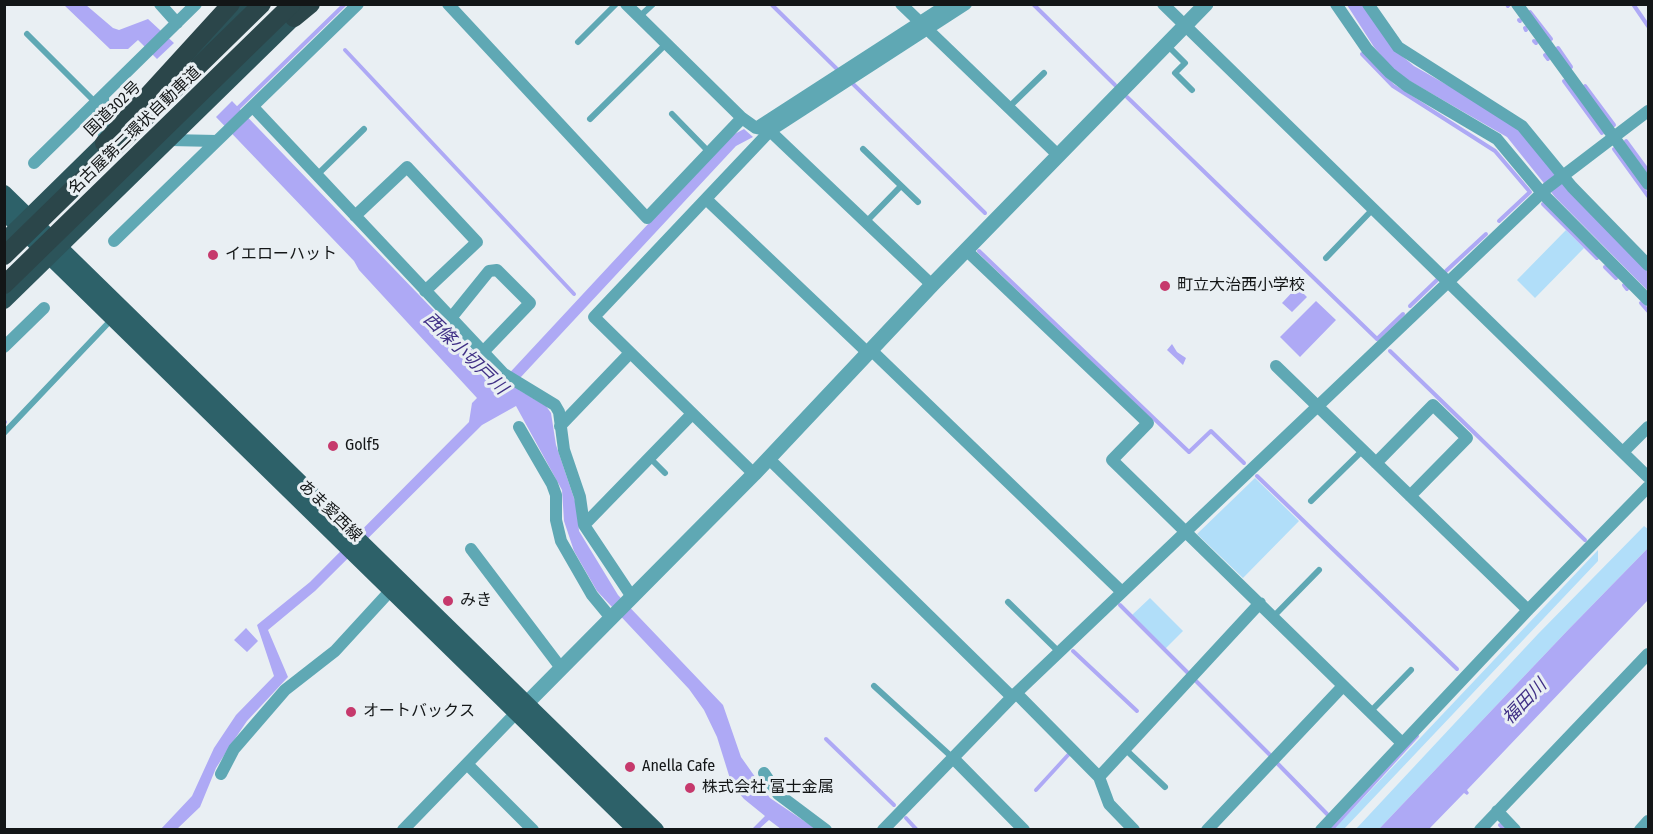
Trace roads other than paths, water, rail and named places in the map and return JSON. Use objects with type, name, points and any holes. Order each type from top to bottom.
[{"type":"highway","points":[[104,143],[231,4]]},
{"type":"highway","name":"国道302号","points":[[4,241],[247,4]]},
{"type":"highway","name":"名古屋第二環状自動車道","points":[[4,256],[262,4]]},
{"type":"highway","name":"名古屋第二環状自動車道","points":[[4,285],[293,11],[309,4]]},
{"type":"highway","points":[[4,301],[169,140],[293,11]]},
{"type":"main road","name":"あま愛西線","points":[[4,193],[24,222],[522,708],[636,830]]},
{"type":"main road","name":"あま愛西線","points":[[4,212],[24,222]]},
{"type":"main road","name":"あま愛西線","points":[[55,252],[113,318],[354,544],[392,590],[656,830]]},
{"type":"street","points":[[160,4],[177,23]]},
{"type":"street","points":[[34,163],[196,4]]},
{"type":"street","points":[[114,242],[358,4]]},
{"type":"street","points":[[448,4],[647,218],[708,151],[742,118]]},
{"type":"street","points":[[626,4],[742,118],[756,128],[770,131],[932,285]]},
{"type":"street","points":[[901,4],[1058,155]]},
{"type":"street","points":[[754,474],[594,317],[770,131],[924,26],[948,4]]},
{"type":"street","points":[[756,128],[924,26],[966,4]]},
{"type":"street","points":[[1163,4],[1648,477]]},
{"type":"street","points":[[404,830],[466,764],[769,459],[932,285],[1206,4]]},
{"type":"street","points":[[1336,4],[1367,49],[1390,73],[1407,86],[1497,139],[1648,300]]},
{"type":"street","points":[[1368,4],[1398,47],[1515,119],[1560,176],[1648,265]]},
{"type":"street","points":[[1517,4],[1648,183]]},
{"type":"street","points":[[99,100],[104,143]]},
{"type":"street","points":[[250,110],[317,175],[504,374],[555,405],[559,412],[564,450],[580,497],[584,525],[630,599]]},
{"type":"street","points":[[883,830],[1014,695],[1544,191],[1560,176],[1648,111]]},
{"type":"street","points":[[169,140],[218,141]]},
{"type":"street","points":[[355,216],[406,167],[477,242],[425,291]]},
{"type":"street","points":[[706,199],[1122,592]]},
{"type":"street","points":[[966,250],[1148,423],[1112,460],[1402,744]]},
{"type":"street","points":[[451,318],[489,271],[497,270],[530,303],[483,352]]},
{"type":"street","points":[[4,347],[44,308]]},
{"type":"street","points":[[560,426],[630,353]]},
{"type":"street","points":[[1276,366],[1528,610]]},
{"type":"street","points":[[1376,463],[1433,405],[1459,430],[1467,438],[1410,496]]},
{"type":"street","points":[[584,525],[692,414]]},
{"type":"street","points":[[519,427],[552,484],[556,495],[556,520],[561,541],[592,595],[613,616]]},
{"type":"street","points":[[1623,452],[1648,427]]},
{"type":"street","points":[[769,459],[1099,777],[1109,804],[1134,830]]},
{"type":"street","points":[[1321,830],[1528,610],[1648,487]]},
{"type":"street","points":[[471,549],[561,668]]},
{"type":"street","points":[[221,774],[234,749],[290,684],[335,651],[392,590]]},
{"type":"street","points":[[1099,777],[1260,603]]},
{"type":"street","points":[[1480,830],[1648,654]]},
{"type":"street","points":[[1207,830],[1343,686]]},
{"type":"street","points":[[952,758],[1024,830]]},
{"type":"street","points":[[466,764],[533,830]]},
{"type":"street","points":[[764,773],[778,794],[826,830]]},
{"type":"street","points":[[1497,812],[1515,830]]},
{"type":"street","points":[[1640,830],[1648,821]]},
{"type":"lane","points":[[578,42],[616,4]]},
{"type":"lane","points":[[639,17],[653,4]]},
{"type":"lane","points":[[27,34],[99,100]]},
{"type":"lane","points":[[590,119],[666,44]]},
{"type":"lane","points":[[1166,44],[1185,63],[1175,73],[1192,90]]},
{"type":"lane","points":[[1008,108],[1044,73]]},
{"type":"lane","points":[[672,114],[708,151]]},
{"type":"lane","points":[[317,175],[364,129]]},
{"type":"lane","points":[[863,149],[918,202]]},
{"type":"lane","points":[[866,222],[901,186]]},
{"type":"lane","points":[[1326,258],[1374,209]]},
{"type":"lane","points":[[4,433],[113,318]]},
{"type":"lane","points":[[1311,501],[1363,450]]},
{"type":"lane","points":[[650,458],[665,473]]},
{"type":"lane","points":[[1273,617],[1319,570]]},
{"type":"lane","points":[[1008,602],[1059,652]]},
{"type":"lane","points":[[1370,712],[1411,670]]},
{"type":"lane","points":[[874,686],[952,758]]},
{"type":"lane","points":[[1125,749],[1165,787]]},
{"type":"water","points":[[64,5],[86,5],[113,28],[119,30],[148,19],[174,43],[157,59],[138,40],[128,49],[110,49]]},
{"type":"water","points":[[1347,5],[1363,5],[1402,56],[1414,66],[1510,121],[1648,269],[1648,291],[1555,197],[1507,137],[1408,80],[1391,67],[1374,47]]},
{"type":"water","name":"西條小切戸川","points":[[232,101],[502,381],[729,137],[744,129],[753,137],[736,146],[520,378],[519,390],[546,406],[551,413],[556,445],[577,507],[579,531],[618,595],[723,705],[741,757],[770,798],[816,829],[781,829],[769,820],[759,829],[752,829],[765,816],[744,799],[732,785],[717,737],[704,710],[689,689],[597,591],[574,551],[564,521],[562,490],[516,406],[482,425],[315,591],[268,630],[288,677],[247,721],[230,746],[216,768],[200,807],[177,829],[160,830],[192,796],[214,748],[236,715],[274,676],[257,625],[310,582],[469,422],[472,403],[477,398],[359,270],[354,261],[216,117]]},
{"type":"water","points":[[1297,287],[1307,297],[1292,312],[1282,303]]},
{"type":"water","points":[[1316,301],[1336,320],[1300,357],[1280,337]]},
{"type":"water","points":[[1172,344],[1177,352],[1186,358],[1183,365],[1167,350]]},
{"type":"water","name":"福田川","points":[[1648,548],[1648,600],[1467,790],[1469,793],[1467,795],[1464,793],[1429,829],[1379,829],[1567,631]]},
{"type":"water","points":[[246,628],[258,641],[247,652],[234,640]]},
{"type":"waterway","points":[[236,110],[345,4]]},
{"type":"waterway","points":[[771,4],[839,71]]},
{"type":"waterway","points":[[1033,4],[1115,85]]},
{"type":"waterway","points":[[1633,4],[1648,26]]},
{"type":"waterway","points":[[1530,12],[1551,39]]},
{"type":"waterway","points":[[1558,48],[1571,67]]},
{"type":"waterway","points":[[345,50],[574,294]]},
{"type":"waterway","points":[[1362,54],[1393,86],[1495,151],[1530,192],[1499,221]]},
{"type":"waterway","points":[[1545,55],[1548,59]]},
{"type":"waterway","points":[[1564,81],[1602,133]]},
{"type":"waterway","points":[[852,83],[985,213]]},
{"type":"waterway","points":[[1585,86],[1614,125]]},
{"type":"waterway","points":[[1127,97],[1377,339],[1403,314]]},
{"type":"waterway","points":[[1626,141],[1648,171]]},
{"type":"waterway","points":[[1614,149],[1648,196]]},
{"type":"waterway","points":[[1543,204],[1597,258]]},
{"type":"waterway","points":[[1446,271],[1486,234]]},
{"type":"waterway","points":[[979,251],[1189,452],[1211,431],[1244,463]]},
{"type":"waterway","points":[[1605,267],[1616,278]]},
{"type":"waterway","points":[[1410,306],[1437,280]]},
{"type":"waterway","points":[[1624,285],[1627,289]]},
{"type":"waterway","points":[[1641,303],[1648,311]]},
{"type":"waterway","points":[[1390,351],[1585,540]]},
{"type":"waterway","points":[[1257,476],[1457,669]]},
{"type":"waterway","points":[[1120,605],[1188,673]]},
{"type":"waterway","points":[[1073,651],[1137,711]]},
{"type":"waterway","points":[[1195,680],[1270,755]]},
{"type":"waterway","points":[[1331,830],[1417,736]]},
{"type":"waterway","points":[[826,739],[894,805]]},
{"type":"waterway","points":[[1036,790],[1069,754]]},
{"type":"waterway","points":[[1277,763],[1327,814]]},
{"type":"waterway","points":[[906,818],[917,830]]},
{"type":"waterway","points":[[1500,825],[1505,830]]},
{"type":"place","name":"イエローハット","points":[[213,255]]},
{"type":"place","name":"町立大治西小学校","points":[[1165,286]]},
{"type":"place","name":"Golf5","points":[[333,446]]},
{"type":"place","name":"みき","points":[[448,601]]},
{"type":"place","name":"オートバックス","points":[[351,712]]},
{"type":"place","name":"Anella Cafe","points":[[630,767]]},
{"type":"place","name":"株式会社 富士金属","points":[[690,788]]}]
